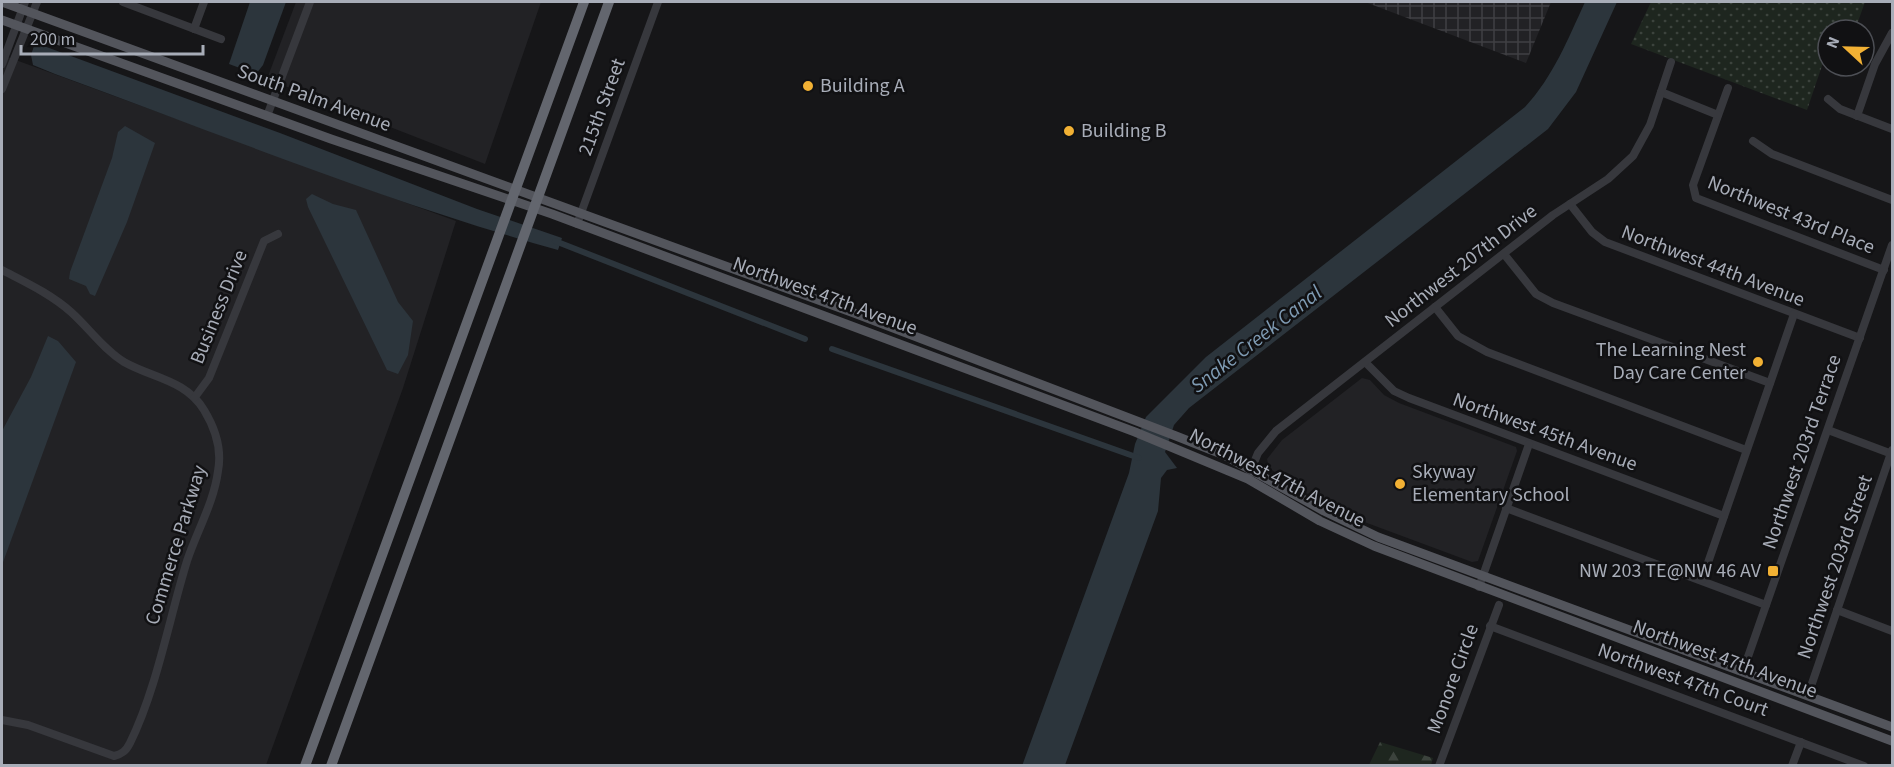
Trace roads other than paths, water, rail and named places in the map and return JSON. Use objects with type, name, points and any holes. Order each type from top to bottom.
[{"type":"highway","points":[[305,765],[584,2]]},
{"type":"highway","points":[[332,765],[609,2]]},
{"type":"main road","name":"South Palm Avenue","points":[[2,2],[23,5],[32,13],[579,219]]},
{"type":"main road","name":"South Palm Avenue","points":[[2,20],[267,116],[579,219]]},
{"type":"main road","name":"Northwest 47th Avenue","points":[[579,219],[863,317],[1176,436],[1250,468],[1353,526],[1893,727]]},
{"type":"main road","name":"Northwest 47th Avenue","points":[[579,219],[1171,446],[1248,479],[1336,530],[1479,587],[1893,741]]},
{"type":"main road","points":[[1720,676],[1735,675],[1743,671]]},
{"type":"main road","points":[[1808,695],[1814,711]]},
{"type":"street","points":[[2,64],[19,26],[32,13],[37,2]]},
{"type":"street","points":[[123,2],[221,39]]},
{"type":"street","points":[[194,29],[204,2]]},
{"type":"street","points":[[267,116],[310,2]]},
{"type":"street","name":"215th Street","points":[[579,219],[658,2]]},
{"type":"street","points":[[2,89],[23,5]]},
{"type":"street","points":[[1857,116],[1875,64],[1893,33]]},
{"type":"street","name":"Northwest 207th Drive","points":[[1248,479],[1250,468],[1276,431],[1504,254],[1570,204],[1608,179],[1633,156],[1650,125],[1671,62]]},
{"type":"street","points":[[1661,92],[1718,115],[1728,88]]},
{"type":"street","points":[[1828,99],[1840,109],[1893,129]]},
{"type":"street","name":"Northwest 43rd Place","points":[[1718,115],[1693,185],[1696,198],[1884,270]]},
{"type":"street","points":[[1753,141],[1772,154],[1893,200]]},
{"type":"street","name":"Northwest 44th Avenue","points":[[1570,204],[1592,232],[1605,242],[1860,338]]},
{"type":"street","name":"Business Drive","points":[[195,397],[209,378],[264,240],[278,234]]},
{"type":"street","name":"Northwest 203rd Terrace","points":[[1743,671],[1893,245]]},
{"type":"street","points":[[1504,254],[1536,294],[1553,303],[1770,383]]},
{"type":"street","name":"Commerce Parkway","points":[[2,270],[34,287],[71,312],[94,337],[126,362],[177,384],[195,397],[217,441],[219,469],[186,563],[155,672],[130,743],[122,754],[114,756],[27,725],[2,720]]},
{"type":"street","points":[[1435,307],[1458,336],[1486,352],[1746,450]]},
{"type":"street","points":[[1702,580],[1794,314]]},
{"type":"street","name":"Northwest 45th Avenue","points":[[1365,362],[1394,391],[1724,516]]},
{"type":"street","points":[[1828,430],[1892,453]]},
{"type":"street","points":[[1479,587],[1530,444]]},
{"type":"street","name":"Northwest 203rd Street","points":[[1808,695],[1892,453]]},
{"type":"street","points":[[1506,508],[1766,605]]},
{"type":"street","name":"Monore Circle","points":[[1439,765],[1499,605]]},
{"type":"street","points":[[1838,610],[1893,631]]},
{"type":"street","name":"Northwest 47th Court","points":[[1490,626],[1864,765]]},
{"type":"street","points":[[1792,765],[1801,742]]},
{"type":"water","points":[[250,2],[286,2],[263,65],[256,74],[229,64]]},
{"type":"water","name":"Snake Creek Canal","points":[[1585,2],[1617,2],[1576,92],[1548,129],[1189,408],[1174,425],[1165,452],[1177,468],[1167,470],[1161,478],[1158,511],[1065,765],[1022,766],[1129,473],[1135,444],[1146,417],[1206,357],[1525,107],[1552,70]]},
{"type":"water","points":[[41,45],[477,209],[562,238],[558,250],[368,189],[55,74],[33,65],[31,55],[34,46]]},
{"type":"water","points":[[125,126],[155,143],[127,222],[95,296],[90,294],[86,286],[69,279],[70,272],[112,158],[118,132]]},
{"type":"water","points":[[312,194],[333,204],[356,210],[398,302],[413,321],[408,355],[398,374],[387,370],[308,207],[306,199]]},
{"type":"water","points":[[48,336],[58,341],[76,362],[2,565],[2,431],[31,377]]},
{"type":"waterway","points":[[555,241],[805,339]]},
{"type":"waterway","points":[[832,349],[1139,458]]},
{"type":"place","name":"Building A","points":[[808,86]]},
{"type":"place","name":"Building B","points":[[1069,131]]},
{"type":"place","name":"The Learning Nest Day Care Center","points":[[1758,362]]},
{"type":"place","name":"Skyway Elementary School","points":[[1400,484]]},
{"type":"place","name":"NW 203 TE@NW 46 AV","points":[[1773,571]]}]
